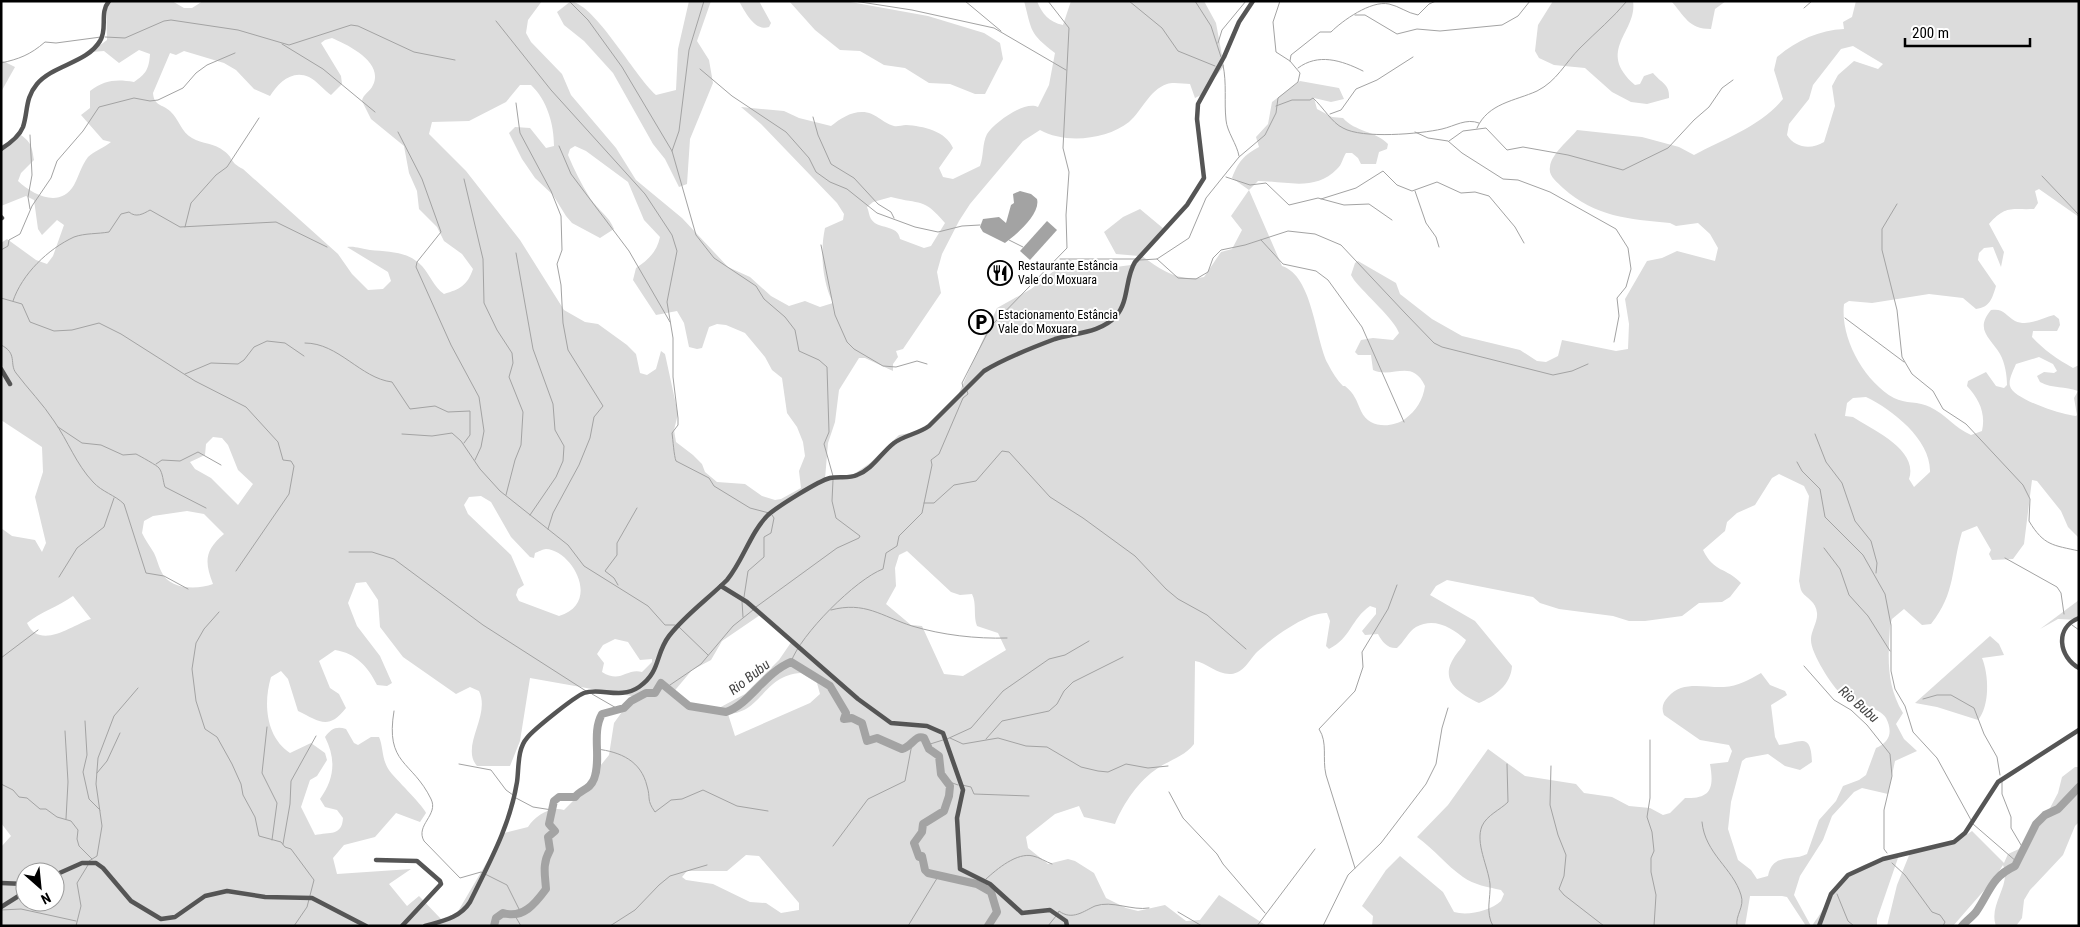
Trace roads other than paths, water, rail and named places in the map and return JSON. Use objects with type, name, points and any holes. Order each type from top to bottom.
[{"type":"street","points":[[1,149],[21,130],[27,101],[37,83],[54,70],[84,55],[100,42],[103,31],[104,7],[109,1]]},
{"type":"street","points":[[425,926],[454,917],[466,908],[470,902],[506,826],[516,790],[521,750],[526,738],[584,693],[626,693],[637,688],[650,678],[657,667],[664,642],[736,569],[760,524],[769,514],[816,483],[832,478],[854,476],[866,471],[893,444],[919,434],[929,426],[984,372],[995,364],[1055,339],[1106,325],[1117,316],[1135,262],[1187,205],[1204,178],[1197,119],[1198,104],[1224,57],[1239,22],[1254,1]]},
{"type":"street","points":[[1,369],[10,384]]},
{"type":"street","points":[[721,586],[746,602],[858,699],[891,723],[927,726],[943,733],[963,790],[957,818],[960,869],[990,884],[1022,913],[1050,910],[1066,921],[1066,926]]},
{"type":"street","points":[[2077,619],[2063,633],[2061,644],[2068,661],[2079,668]]},
{"type":"street","points":[[1819,926],[1831,894],[1848,875],[1883,859],[1954,842],[1965,833],[1998,782],[2079,730]]},
{"type":"street","points":[[376,860],[417,861],[440,881],[441,884],[402,926]]},
{"type":"street","points":[[65,871],[82,863],[96,863],[103,868],[131,901],[161,919],[175,918],[205,896],[227,892],[265,897],[312,898],[366,926]]},
{"type":"street","points":[[1,883],[15,884]]},
{"type":"street","points":[[1,907],[15,898]]},
{"type":"waterway","points":[[569,1],[588,20],[622,67],[672,151],[696,235],[714,258],[756,286],[764,299],[785,317],[795,330],[799,351],[819,360],[827,367],[829,432],[824,444],[833,476]]},
{"type":"waterway","points":[[672,151],[679,131],[689,50],[704,1]]},
{"type":"waterway","points":[[854,1],[912,10],[994,28],[1066,70]]},
{"type":"waterway","points":[[965,1],[1001,31]]},
{"type":"waterway","points":[[963,387],[962,383],[991,326],[1067,248],[1066,215],[1069,172],[1063,148],[1069,28],[1048,1]]},
{"type":"waterway","points":[[1129,1],[1162,28],[1178,51],[1215,66]]},
{"type":"waterway","points":[[1195,1],[1211,26],[1221,57]]},
{"type":"waterway","points":[[1218,43],[1222,30],[1246,1]]},
{"type":"waterway","points":[[1140,260],[1157,259],[1189,238],[1206,198],[1239,157],[1265,135],[1276,113],[1278,98],[1298,82],[1300,73],[1290,61],[1276,52],[1273,22],[1280,1]]},
{"type":"waterway","points":[[1290,61],[1291,55],[1320,32],[1331,32],[1349,17],[1366,8],[1374,5],[1389,4],[1418,15],[1429,4],[1436,1]]},
{"type":"waterway","points":[[1355,15],[1365,15],[1397,34],[1417,29],[1440,31],[1502,25],[1518,16],[1530,1]]},
{"type":"waterway","points":[[1477,128],[1488,113],[1495,108],[1537,91],[1550,82],[1580,48],[1627,1]]},
{"type":"waterway","points":[[1804,8],[1812,1]]},
{"type":"waterway","points":[[105,37],[125,38],[164,21],[171,20],[238,30],[289,45],[351,25],[358,26],[414,52],[455,60]]},
{"type":"waterway","points":[[496,21],[551,90],[645,194],[672,235],[677,251],[667,302],[673,338],[673,377],[678,418],[678,425],[672,433],[676,461],[709,478],[714,486],[750,508],[769,513]]},
{"type":"waterway","points":[[1,63],[24,56],[45,42],[56,43],[101,37]]},
{"type":"waterway","points":[[282,44],[323,69],[375,112]]},
{"type":"waterway","points":[[1,250],[8,246],[9,240],[20,234],[32,206],[51,178],[57,161],[83,131],[99,107],[134,98],[150,101],[158,100],[183,88],[196,73],[207,65],[235,53]]},
{"type":"waterway","points":[[1330,114],[1341,110],[1356,89],[1377,80],[1413,57]]},
{"type":"waterway","points":[[1298,68],[1306,63],[1322,59],[1338,61],[1363,71]]},
{"type":"waterway","points":[[1223,65],[1225,113],[1230,134],[1239,156]]},
{"type":"waterway","points":[[700,69],[732,96],[786,132],[809,158],[816,172],[830,182],[847,189],[877,213],[915,227],[938,232],[962,226],[980,225]]},
{"type":"waterway","points":[[1449,141],[1463,131],[1486,128],[1507,150],[1523,147],[1568,155],[1623,170],[1668,148],[1709,107],[1722,88],[1733,80]]},
{"type":"waterway","points":[[1276,106],[1292,100],[1310,100],[1313,98],[1339,126],[1363,134],[1406,134],[1442,129],[1470,121],[1479,123]]},
{"type":"waterway","points":[[516,103],[520,133],[551,191],[561,216],[562,250],[557,264],[561,285],[563,323],[568,350],[603,406],[594,417],[590,438],[579,465],[553,513],[548,529]]},
{"type":"waterway","points":[[813,117],[818,135],[831,164],[854,178],[878,204],[891,212],[894,218]]},
{"type":"waterway","points":[[185,227],[191,203],[216,175],[227,167],[259,118]]},
{"type":"waterway","points":[[398,132],[422,179],[441,232],[417,262],[416,267],[451,345],[479,397],[484,431],[481,447],[475,460]]},
{"type":"waterway","points":[[1415,132],[1428,138],[1448,141],[1462,153],[1503,179],[1518,180],[1550,192],[1616,229],[1628,248],[1631,269],[1626,287],[1617,298],[1619,316],[1614,342]]},
{"type":"waterway","points":[[30,135],[32,175],[28,197],[30,209]]},
{"type":"waterway","points":[[559,146],[571,174],[629,251],[670,322]]},
{"type":"waterway","points":[[1321,199],[1356,188],[1383,171],[1397,185],[1412,191],[1437,182],[1461,193],[1475,192],[1489,196],[1515,227],[1524,243]]},
{"type":"waterway","points":[[2042,176],[2079,215]]},
{"type":"waterway","points":[[1226,177],[1250,185],[1266,183],[1289,205],[1318,198],[1344,205],[1369,204],[1392,220]]},
{"type":"waterway","points":[[464,179],[483,259],[484,303],[497,330],[512,353],[513,363],[509,377],[523,412],[521,445],[506,495]]},
{"type":"waterway","points":[[1415,191],[1426,223],[1436,237],[1439,247]]},
{"type":"waterway","points":[[1897,204],[1882,229],[1882,250],[1897,310],[1902,357],[1912,374],[1933,391],[1943,409],[1966,424],[2023,485],[2030,499],[2029,521],[2039,535],[2050,543],[2079,551]]},
{"type":"waterway","points":[[13,301],[29,272],[55,248],[74,237],[109,232],[121,214],[129,212],[137,215],[150,210],[180,227],[276,222],[327,247]]},
{"type":"waterway","points":[[1157,259],[1178,278],[1196,279],[1208,272],[1213,258],[1221,250],[1245,245],[1288,231],[1315,234],[1341,245],[1434,343],[1442,347],[1553,375],[1572,371],[1588,364]]},
{"type":"waterway","points":[[1009,240],[1023,247]]},
{"type":"waterway","points":[[1261,240],[1283,264],[1316,271],[1328,280],[1362,327],[1404,422]]},
{"type":"waterway","points":[[821,245],[835,315],[847,342],[854,349],[883,366],[896,367],[917,361],[927,364]]},
{"type":"waterway","points":[[516,253],[533,349],[553,404],[555,430],[564,446],[563,461],[556,477],[530,515]]},
{"type":"waterway","points":[[1060,259],[1136,259]]},
{"type":"waterway","points":[[1,298],[22,304],[30,322],[54,331],[72,330],[99,323],[121,334],[195,381],[246,407],[278,442],[283,460],[291,461],[294,466],[289,494],[236,571]]},
{"type":"waterway","points":[[1845,318],[1904,362]]},
{"type":"waterway","points":[[185,374],[211,363],[238,364],[244,360],[254,347],[267,341],[285,343],[304,356]]},
{"type":"waterway","points":[[305,343],[328,349],[370,374],[392,382],[410,409],[435,406],[448,412],[470,411],[470,435],[464,443]]},
{"type":"waterway","points":[[1,345],[10,351],[14,370],[50,415],[87,475],[104,491],[124,504],[146,573],[164,576],[188,589]]},
{"type":"waterway","points":[[791,662],[805,637],[830,609],[858,584],[883,569],[886,553],[897,546],[899,536],[922,513],[932,465],[931,460],[939,454],[963,398],[968,394],[967,391]]},
{"type":"waterway","points":[[58,427],[82,443],[101,445],[123,455],[136,454],[159,468],[165,487],[206,508]]},
{"type":"waterway","points":[[402,434],[432,436],[452,433],[461,441],[480,469],[500,491],[568,545],[584,566],[648,606],[665,625],[675,625]]},
{"type":"waterway","points":[[1815,434],[1826,462],[1842,483],[1855,521],[1871,541],[1877,563],[1876,573]]},
{"type":"waterway","points":[[924,503],[934,503],[954,485],[976,481],[1002,451],[1009,452],[1050,497],[1083,518],[1135,556],[1166,589],[1178,599],[1207,615],[1246,649]]},
{"type":"waterway","points":[[156,464],[162,460],[180,461],[198,452],[221,465]]},
{"type":"waterway","points":[[1797,462],[1802,471],[1820,489],[1825,517],[1863,555],[1885,594],[1891,625],[1891,671],[1895,689],[1905,706],[1913,732],[1937,758],[1971,820]]},
{"type":"waterway","points":[[756,607],[837,548],[859,538],[860,536],[836,518],[832,501],[833,480]]},
{"type":"waterway","points":[[59,577],[77,548],[104,527],[114,498]]},
{"type":"waterway","points":[[618,585],[614,578],[605,571],[617,555],[617,543],[637,508]]},
{"type":"waterway","points":[[744,597],[748,571],[764,557],[764,537],[771,533],[774,518],[772,515]]},
{"type":"waterway","points":[[1824,548],[1840,569],[1849,595],[1868,616],[1890,651]]},
{"type":"waterway","points":[[349,552],[372,552],[394,559],[483,625],[586,691]]},
{"type":"waterway","points":[[2005,558],[2057,587],[2061,593],[2064,614]]},
{"type":"waterway","points":[[1355,868],[1326,775],[1324,745],[1319,729],[1355,691],[1363,667],[1362,652],[1388,609],[1397,585]]},
{"type":"waterway","points":[[742,601],[743,617]]},
{"type":"waterway","points":[[831,610],[854,607],[863,608],[912,626],[935,632],[971,637],[1007,638]]},
{"type":"waterway","points":[[667,687],[701,664],[733,626],[753,610]]},
{"type":"waterway","points":[[219,612],[204,629],[196,643],[192,669],[196,701],[205,729],[217,737],[232,764],[241,784],[243,795],[255,817],[259,836],[281,842],[285,847],[291,849],[314,880],[307,907],[294,926]]},
{"type":"waterway","points":[[2072,625],[2079,630]]},
{"type":"waterway","points":[[679,627],[708,655]]},
{"type":"waterway","points":[[1,658],[38,630]]},
{"type":"waterway","points":[[947,739],[971,728],[1003,691],[1049,659],[1065,655],[1089,641]]},
{"type":"waterway","points":[[986,739],[1002,721],[1049,711],[1057,704],[1064,691],[1073,682],[1123,657]]},
{"type":"waterway","name":"Rio Bubu","points":[[494,926],[496,918],[503,913],[517,914],[528,909],[546,889],[545,865],[550,850],[548,837],[555,831],[549,824],[554,801],[559,797],[575,797],[592,783],[597,763],[597,729],[602,714],[624,708],[631,701],[646,693],[655,693],[661,683],[689,706],[726,712],[735,708],[773,673],[791,662],[830,686],[846,713],[844,719],[852,718],[862,723],[867,741],[877,738],[902,749],[921,737],[924,738],[929,749],[939,756],[941,774],[950,786],[949,796],[944,811],[923,824],[922,832],[914,843],[919,857],[922,856],[925,870],[928,873],[977,884],[991,892],[997,912],[988,926]]},
{"type":"waterway","name":"Rio Bubu","points":[[1804,666],[1834,700],[1851,710],[1867,725],[1890,754],[1892,776],[1884,810],[1884,849],[1887,853]]},
{"type":"waterway","points":[[89,861],[97,856],[102,826],[96,784],[98,758],[114,716],[138,688]]},
{"type":"waterway","points":[[592,694],[618,709]]},
{"type":"waterway","points":[[1923,699],[1937,695],[1951,695],[1974,708],[1984,734],[1997,757],[2000,775]]},
{"type":"waterway","points":[[1323,926],[1348,875],[1381,843],[1426,784],[1436,764],[1442,728],[1448,708]]},
{"type":"waterway","points":[[394,711],[392,729],[393,742],[397,752],[402,761],[424,786],[433,805],[422,830],[424,841],[460,878],[481,872],[507,885],[521,913]]},
{"type":"waterway","points":[[85,721],[87,755],[83,772],[89,799],[100,810]]},
{"type":"waterway","points":[[267,727],[262,773],[277,803],[272,840]]},
{"type":"waterway","points":[[65,731],[68,782],[66,819]]},
{"type":"waterway","points":[[97,773],[107,761],[120,733]]},
{"type":"waterway","points":[[283,844],[290,804],[291,781],[316,736]]},
{"type":"waterway","points":[[950,738],[963,744],[998,738],[1026,746],[1047,747],[1081,767],[1098,771],[1108,772],[1126,764],[1148,768],[1168,766]]},
{"type":"waterway","points":[[927,745],[943,740]]},
{"type":"waterway","points":[[1650,740],[1650,798],[1647,817],[1652,832],[1654,851],[1651,858],[1651,872],[1656,895],[1654,926]]},
{"type":"waterway","points":[[833,846],[868,799],[905,781],[912,744]]},
{"type":"waterway","points":[[597,749],[622,755],[635,764],[644,777],[652,808],[655,812],[671,800],[682,799],[703,790],[737,806],[768,811]]},
{"type":"waterway","points":[[459,764],[491,770],[506,790],[513,795]]},
{"type":"waterway","points":[[1493,926],[1489,916],[1490,884],[1481,847],[1480,833],[1484,822],[1508,802],[1507,764]]},
{"type":"waterway","points":[[1551,766],[1550,805],[1558,835],[1566,855],[1564,876],[1559,889],[1604,926]]},
{"type":"waterway","name":"Rio Bubu","points":[[947,781],[958,785]]},
{"type":"waterway","points":[[2002,781],[2002,794],[2011,817],[2011,828],[2024,850]]},
{"type":"waterway","points":[[1,784],[13,790],[19,797],[27,798],[40,809],[46,809],[57,817],[71,821],[78,830],[77,839],[79,846],[92,859]]},
{"type":"waterway","points":[[962,785],[971,787],[974,794],[1029,796]]},
{"type":"waterway","name":"Rio Bubu","points":[[1962,926],[1976,912],[1996,880],[2007,870],[2015,866],[2036,824],[2045,815],[2058,809],[2079,787]]},
{"type":"waterway","points":[[1169,792],[1183,818],[1217,854],[1223,864],[1265,913]]},
{"type":"waterway","points":[[516,798],[533,807],[552,810]]},
{"type":"waterway","points":[[1702,822],[1708,843],[1732,877],[1741,895],[1742,903],[1737,918],[1737,926]]},
{"type":"waterway","points":[[1973,824],[2017,862]]},
{"type":"waterway","points":[[1257,926],[1315,849]]},
{"type":"waterway","points":[[986,879],[1008,862],[1020,856],[1038,857],[1052,864]]},
{"type":"waterway","name":"Rio Bubu","points":[[1892,863],[1905,875],[1932,912],[1940,915],[1945,922],[1943,926]]},
{"type":"waterway","points":[[76,926],[81,906],[77,883],[88,865]]},
{"type":"waterway","points":[[610,926],[635,910],[670,876],[707,865]]},
{"type":"waterway","points":[[908,926],[939,875]]},
{"type":"waterway","name":"Rio Bubu","points":[[986,883],[987,890]]},
{"type":"waterway","points":[[1837,894],[1848,921],[1854,926]]},
{"type":"waterway","points":[[1058,913],[1059,911],[1064,914],[1073,915],[1102,904],[1142,909],[1149,908]]},
{"type":"waterway","points":[[1,910],[21,909],[76,921]]},
{"type":"waterway","points":[[1178,912],[1202,926]]},
{"type":"waterway","points":[[514,914],[521,926]]},
{"type":"waterway","points":[[1048,926],[1056,916]]},
{"type":"place","name":"Restaurante Estância Vale do Moxuara","points":[[1000,273]]},
{"type":"place","name":"Estacionamento Estância Vale do Moxuara","points":[[981,322]]}]
